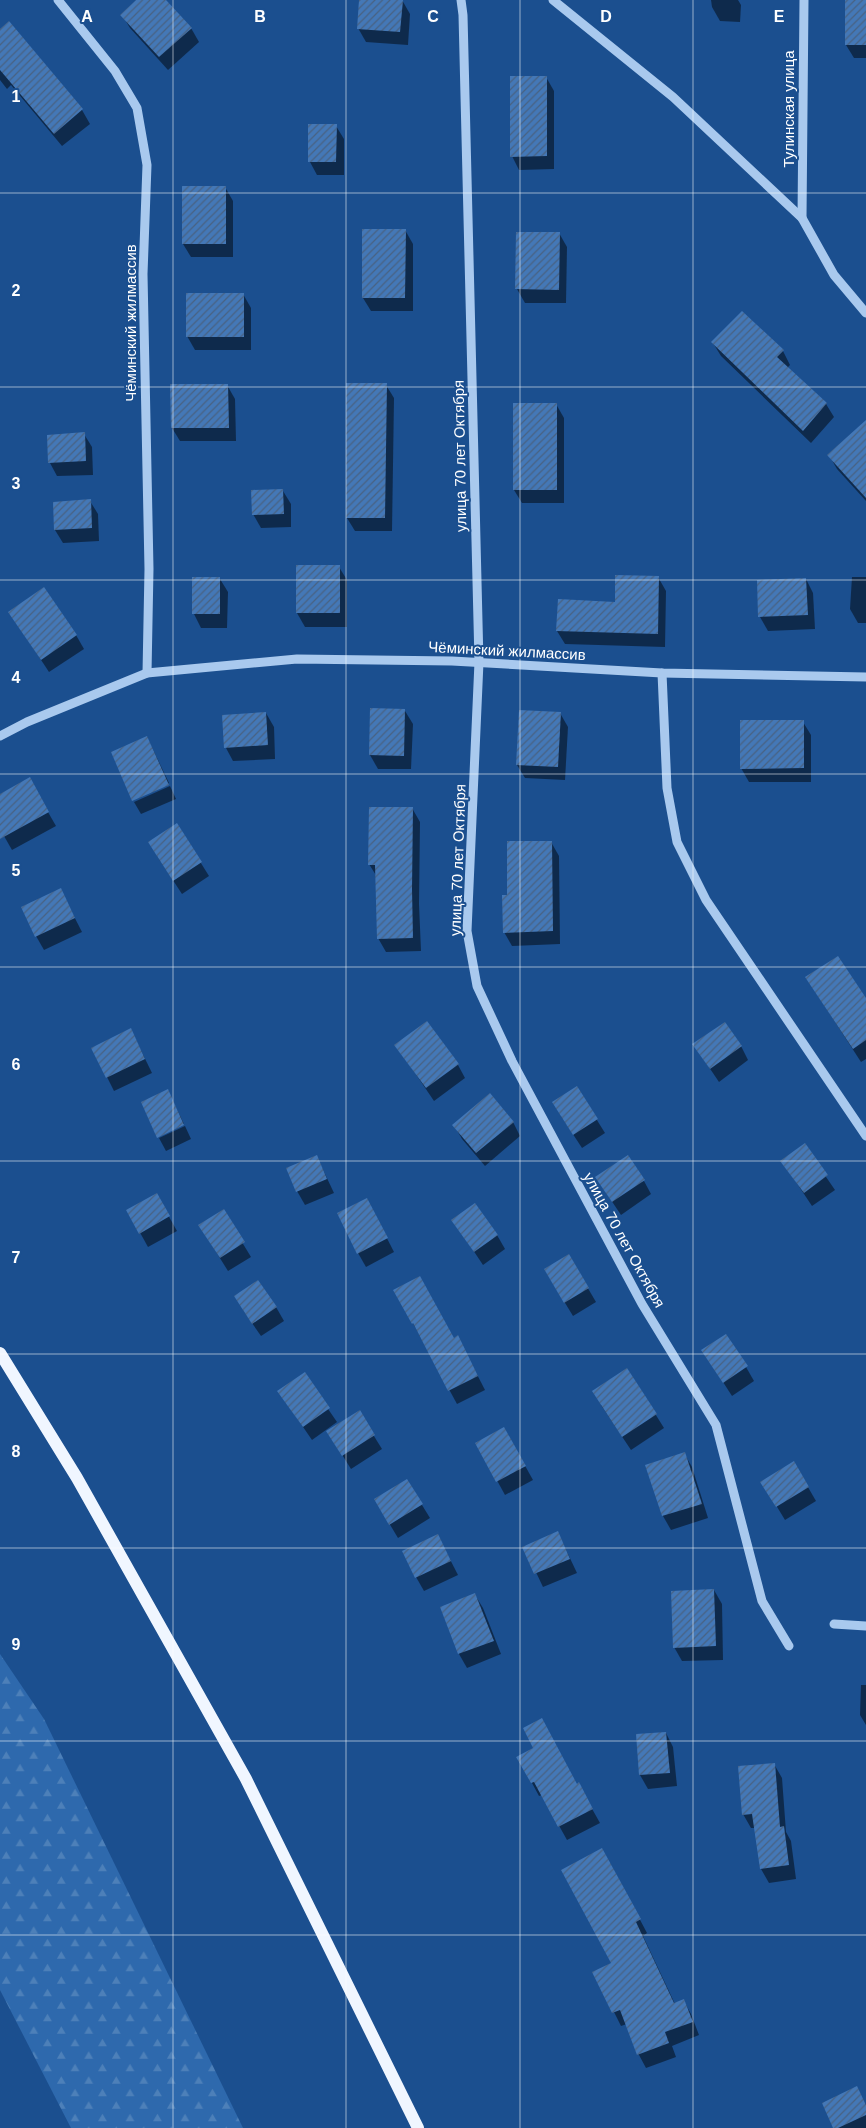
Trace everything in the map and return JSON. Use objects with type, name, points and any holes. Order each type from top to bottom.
[{"type":"main road","points":[[0,1354],[76,1478],[246,1779],[418,2128]]},
{"type":"street","name":"Чёминский жилмассив","points":[[58,0],[115,71],[137,108],[147,165],[143,274],[149,569],[147,673]]},
{"type":"street","name":"улица 70 лет Октября","points":[[461,0],[463,14],[479,662],[467,931],[477,986],[512,1060],[642,1304],[716,1425],[762,1601],[790,1646]]},
{"type":"street","points":[[553,0],[673,98],[802,218],[834,275],[866,312]]},
{"type":"street","name":"Тулинская улица","points":[[802,218],[804,0]]},
{"type":"street","name":"Чёминский жилмассив","points":[[0,736],[27,722],[147,673],[297,660],[479,662],[662,673],[866,677]]},
{"type":"street","points":[[662,673],[667,788],[677,842],[706,900],[866,1136]]},
{"type":"street","points":[[834,1624],[866,1626]]},
{"type":"green space","points":[[0,1654],[44,1719],[243,2128],[71,2128],[0,1990]]},
{"type":"building","points":[[136,0],[166,0],[192,28],[159,57],[120,15]]},
{"type":"building","points":[[359,0],[403,0],[400,32],[357,29]]},
{"type":"building","points":[[845,0],[866,0],[866,45],[845,45]]},
{"type":"building","points":[[9,21],[83,109],[54,134],[0,70],[0,29]]},
{"type":"building","points":[[510,76],[547,76],[547,156],[510,157]]},
{"type":"building","points":[[308,124],[337,124],[336,162],[308,162]]},
{"type":"building","points":[[182,186],[226,186],[226,244],[182,244]]},
{"type":"building","points":[[362,229],[406,229],[405,298],[362,298]]},
{"type":"building","points":[[516,232],[560,232],[559,290],[515,289]]},
{"type":"building","points":[[186,293],[244,293],[244,337],[186,337]]},
{"type":"building","points":[[742,311],[784,350],[777,357],[827,403],[803,431],[711,342]]},
{"type":"building","points":[[346,383],[387,383],[385,518],[346,518]]},
{"type":"building","points":[[170,384],[228,384],[229,428],[171,428]]},
{"type":"building","points":[[513,403],[557,403],[557,490],[513,490]]},
{"type":"building","points":[[866,420],[866,498],[827,455]]},
{"type":"building","points":[[85,432],[86,461],[48,463],[47,435]]},
{"type":"building","points":[[283,489],[284,514],[252,515],[251,490]]},
{"type":"building","points":[[91,499],[92,528],[54,530],[53,502]]},
{"type":"building","points":[[296,565],[340,565],[340,613],[296,613]]},
{"type":"building","points":[[615,575],[659,576],[658,634],[556,631],[558,599],[615,602]]},
{"type":"building","points":[[192,577],[220,577],[220,614],[192,614]]},
{"type":"building","points":[[806,578],[808,615],[758,617],[757,580]]},
{"type":"building","points":[[44,587],[77,635],[41,660],[8,612]]},
{"type":"building","points":[[370,708],[405,709],[404,756],[369,755]]},
{"type":"building","points":[[519,710],[561,712],[558,767],[516,765]]},
{"type":"building","points":[[266,712],[268,745],[224,748],[222,715]]},
{"type":"building","points":[[740,720],[804,720],[804,768],[740,769]]},
{"type":"building","points":[[147,736],[169,785],[132,801],[111,752]]},
{"type":"building","points":[[30,777],[49,812],[0,839],[0,794]]},
{"type":"building","points":[[369,807],[413,807],[413,938],[377,939],[375,865],[368,865]]},
{"type":"building","points":[[177,823],[202,862],[173,881],[148,842]]},
{"type":"building","points":[[507,841],[552,841],[553,931],[503,933],[502,895],[507,895]]},
{"type":"building","points":[[61,888],[75,918],[35,937],[21,907]]},
{"type":"building","points":[[838,956],[866,998],[866,1040],[853,1049],[805,977]]},
{"type":"building","points":[[427,1021],[459,1064],[426,1088],[394,1045]]},
{"type":"building","points":[[725,1022],[742,1046],[710,1069],[692,1044]]},
{"type":"building","points":[[131,1028],[145,1059],[106,1078],[91,1048]]},
{"type":"building","points":[[577,1086],[598,1119],[573,1135],[552,1102]]},
{"type":"building","points":[[168,1089],[184,1125],[157,1138],[141,1102]]},
{"type":"building","points":[[490,1093],[514,1122],[476,1153],[452,1125]]},
{"type":"building","points":[[805,1143],[828,1175],[804,1193],[780,1161]]},
{"type":"building","points":[[317,1155],[327,1179],[296,1192],[286,1168]]},
{"type":"building","points":[[628,1155],[645,1180],[612,1202],[595,1177]]},
{"type":"building","points":[[157,1193],[170,1216],[139,1234],[126,1210]]},
{"type":"building","points":[[367,1198],[388,1238],[357,1254],[337,1213]]},
{"type":"building","points":[[475,1203],[498,1235],[474,1252],[451,1220]]},
{"type":"building","points":[[224,1209],[245,1242],[220,1258],[198,1225]]},
{"type":"building","points":[[569,1254],[589,1288],[564,1303],[544,1269]]},
{"type":"building","points":[[420,1276],[454,1338],[458,1335],[478,1376],[448,1391],[413,1323],[393,1290]]},
{"type":"building","points":[[258,1280],[277,1307],[252,1324],[234,1296]]},
{"type":"building","points":[[726,1334],[748,1366],[723,1383],[701,1350]]},
{"type":"building","points":[[627,1368],[657,1414],[622,1437],[592,1391]]},
{"type":"building","points":[[305,1372],[330,1408],[303,1427],[277,1391]]},
{"type":"building","points":[[360,1410],[375,1435],[342,1456],[326,1431]]},
{"type":"building","points":[[504,1427],[526,1466],[496,1482],[475,1443]]},
{"type":"building","points":[[685,1452],[702,1504],[662,1516],[645,1465]]},
{"type":"building","points":[[794,1461],[809,1487],[776,1507],[760,1482]]},
{"type":"building","points":[[407,1479],[423,1504],[389,1525],[374,1499]]},
{"type":"building","points":[[558,1531],[570,1559],[534,1574],[522,1547]]},
{"type":"building","points":[[438,1534],[451,1561],[415,1578],[402,1551]]},
{"type":"building","points":[[714,1589],[716,1646],[673,1648],[671,1591]]},
{"type":"building","points":[[475,1593],[494,1641],[458,1654],[440,1607]]},
{"type":"building","points":[[542,1718],[577,1784],[579,1782],[593,1809],[558,1827],[534,1782],[531,1783],[516,1757],[533,1748],[523,1728]]},
{"type":"building","points":[[666,1732],[670,1773],[639,1775],[636,1734]]},
{"type":"building","points":[[775,1763],[780,1827],[784,1826],[789,1865],[760,1869],[752,1814],[742,1815],[738,1766]]},
{"type":"building","points":[[602,1848],[641,1919],[636,1922],[674,2003],[684,1999],[693,2022],[665,2032],[669,2043],[637,2055],[620,2010],[612,2013],[592,1972],[611,1963],[561,1870]]},
{"type":"building","points":[[857,2086],[866,2105],[866,2115],[838,2128],[833,2128],[822,2103]]}]
